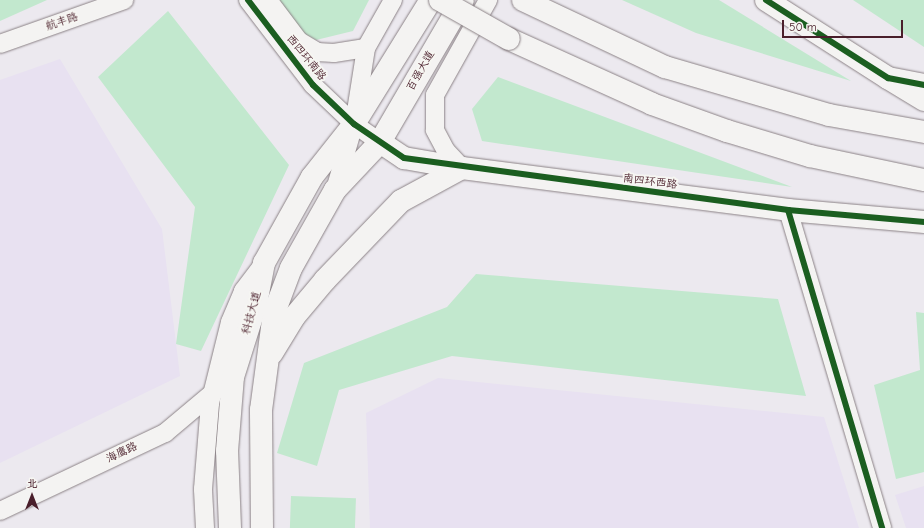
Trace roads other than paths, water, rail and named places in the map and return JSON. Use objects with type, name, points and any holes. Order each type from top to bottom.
[{"type":"main road","points":[[354,124],[431,0]]},
{"type":"main road","points":[[440,0],[509,39],[652,104],[727,131],[810,156],[924,180]]},
{"type":"main road","name":"百强大道","points":[[380,142],[463,0]]},
{"type":"main road","points":[[766,0],[924,100]]},
{"type":"main road","points":[[526,2],[666,67],[829,115],[924,132]]},
{"type":"main road","points":[[888,78],[924,85]]},
{"type":"main road","name":"科技大道","points":[[230,528],[227,451],[233,376],[256,304],[264,263],[312,177],[354,124]]},
{"type":"main road","name":"科技大道","points":[[262,528],[261,418],[274,314],[291,268],[335,190],[380,142]]},
{"type":"main road","name":"南四环西路","points":[[380,142],[404,158],[462,168],[788,210],[924,222]]},
{"type":"main road","points":[[268,361],[294,317],[401,201],[462,168]]},
{"type":"street","name":"航丰路","points":[[0,44],[124,0]]},
{"type":"street","name":"西四环南路","points":[[248,0],[313,85],[354,124],[380,142]]},
{"type":"street","points":[[268,0],[299,41],[317,52],[366,48]]},
{"type":"street","points":[[335,190],[354,124],[366,48],[393,0]]},
{"type":"street","points":[[462,168],[446,151],[435,130],[435,95],[488,0]]},
{"type":"street","points":[[788,210],[882,528]]},
{"type":"street","points":[[205,528],[203,490],[212,394],[230,322],[243,291],[264,263]]},
{"type":"street","name":"海鹰路","points":[[0,511],[165,433],[233,376]]}]
